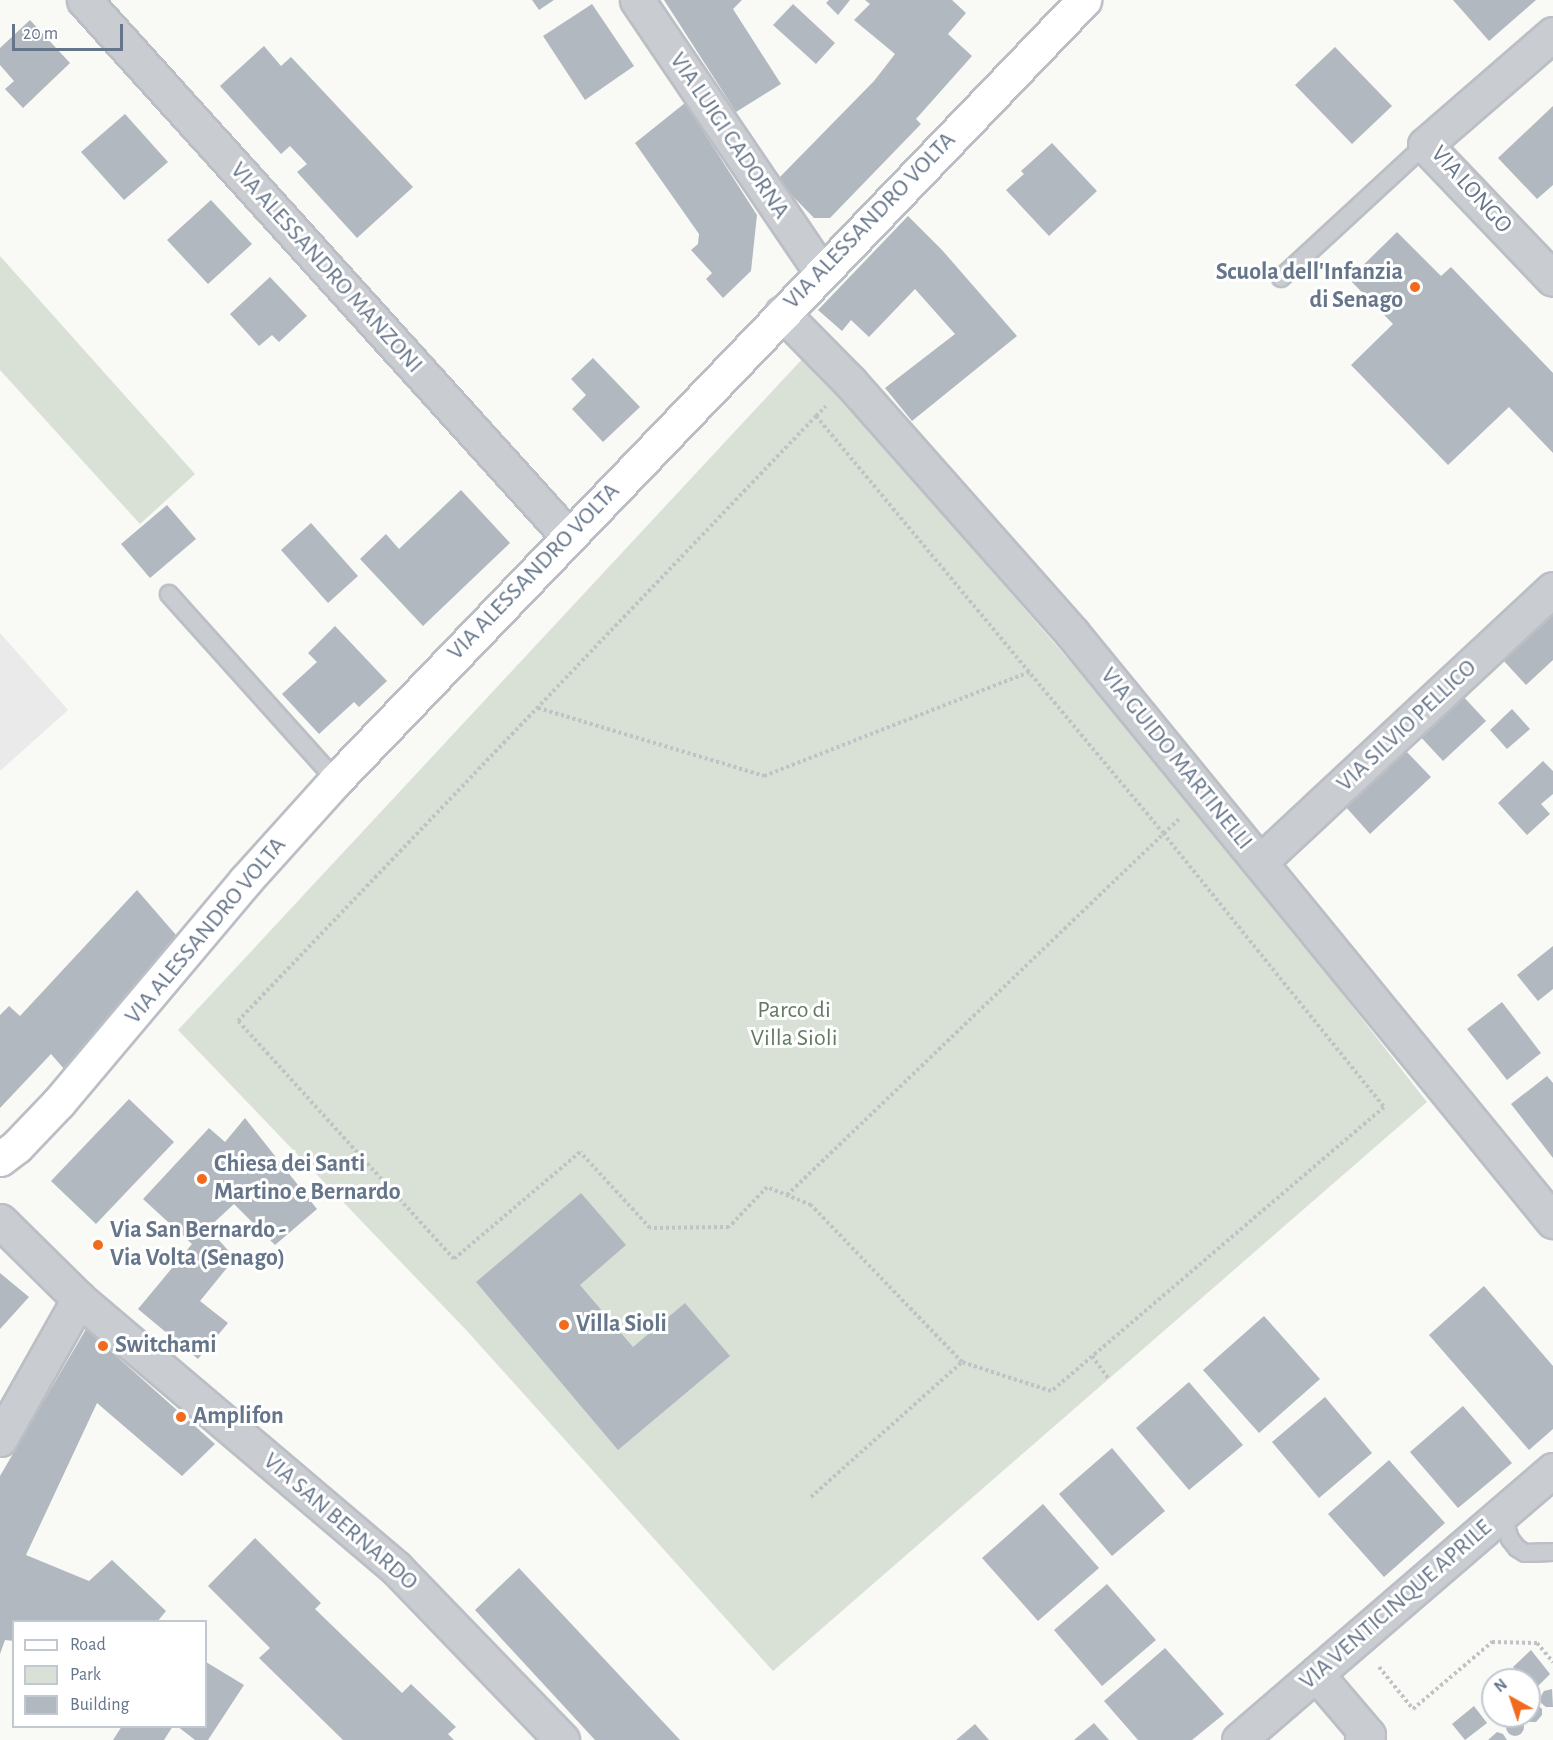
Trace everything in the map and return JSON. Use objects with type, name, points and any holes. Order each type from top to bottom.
[{"type":"street","name":"VIA ALESSANDRO MANZONI","points":[[84,0],[568,536]]},
{"type":"street","name":"VIA LUIGI CADORNA","points":[[637,0],[821,272]]},
{"type":"street","name":"VIA ALESSANDRO VOLTA","points":[[0,1158],[17,1146],[59,1102],[244,881],[336,780],[1084,0]]},
{"type":"street","name":"VIA LONGO","points":[[1553,34],[1425,145],[1553,279]]},
{"type":"street","name":"VIA GUIDO MARTINELLI","points":[[782,313],[850,382],[1072,633],[1553,1221]]},
{"type":"street","name":"VIA SILVIO PELLICO","points":[[1260,862],[1553,589]]},
{"type":"street","name":"VIA SAN BERNARDO","points":[[0,1221],[79,1299],[396,1568],[562,1740]]},
{"type":"street","points":[[0,1439],[79,1299]]},
{"type":"street","name":"VIA VENTICINQUE APRILE","points":[[1239,1740],[1553,1470]]},
{"type":"street","points":[[1316,1674],[1368,1735],[1362,1740]]},
{"type":"lane","points":[[1281,278],[1425,145]]},
{"type":"lane","points":[[169,594],[336,780]]},
{"type":"lane","points":[[1502,1513],[1510,1539],[1517,1548],[1525,1553],[1553,1552]]},
{"type":"path","points":[[816,416],[1029,672],[1163,833],[1384,1107],[1051,1391],[962,1362],[811,1205],[767,1187],[729,1227],[650,1228],[580,1152],[454,1259],[238,1021],[816,416]]},
{"type":"path","points":[[537,708],[764,776],[1029,672]]},
{"type":"path","points":[[787,1195],[1163,833],[1206,795]]},
{"type":"path","points":[[1092,1356],[1108,1378]]},
{"type":"path","points":[[811,1497],[962,1362]]},
{"type":"path","points":[[1378,1665],[1413,1708],[1492,1642],[1537,1643],[1553,1662]]},
{"type":"shaded area","points":[[0,633],[68,710],[0,771]]},
{"type":"green space","points":[[0,256],[195,474],[140,524],[0,370]]},
{"type":"green space","name":"Parco di Villa Sioli","points":[[805,356],[1195,805],[1427,1102],[773,1671],[468,1332],[178,1030]]},
{"type":"building","points":[[532,0],[554,0],[539,10]]},
{"type":"building","points":[[664,0],[742,0],[733,9],[781,84],[736,112]]},
{"type":"building","points":[[829,0],[850,0],[838,15],[826,3]]},
{"type":"building","points":[[865,0],[952,0],[966,13],[948,34],[972,56],[916,119],[921,124],[830,218],[814,218],[777,180],[874,81],[895,54],[854,20],[870,4]]},
{"type":"building","points":[[1453,0],[1536,0],[1489,41]]},
{"type":"building","points":[[592,4],[634,66],[585,100],[543,36]]},
{"type":"building","points":[[793,4],[835,43],[816,64],[773,25]]},
{"type":"building","points":[[30,20],[70,63],[23,108],[5,89],[14,81],[0,65],[0,48]]},
{"type":"building","points":[[264,46],[281,66],[291,57],[413,187],[357,238],[297,172],[307,164],[290,146],[281,154],[220,86]]},
{"type":"building","points":[[1335,47],[1392,106],[1352,144],[1295,85]]},
{"type":"building","points":[[685,103],[757,215],[751,271],[723,298],[706,279],[712,273],[691,250],[698,244],[699,234],[635,143]]},
{"type":"building","points":[[1553,106],[1553,185],[1537,199],[1498,158]]},
{"type":"building","points":[[125,114],[168,162],[124,200],[81,152]]},
{"type":"building","points":[[1052,143],[1097,191],[1049,236],[1006,190],[1024,174],[1021,171]]},
{"type":"building","points":[[211,200],[252,244],[208,284],[167,240]]},
{"type":"building","points":[[908,216],[942,250],[1017,336],[912,421],[885,388],[955,334],[915,289],[869,337],[851,320],[842,331],[818,310]]},
{"type":"building","points":[[1397,232],[1441,276],[1451,267],[1553,373],[1553,453],[1509,407],[1448,465],[1351,365],[1393,324],[1349,279]]},
{"type":"building","points":[[270,277],[307,316],[279,342],[272,335],[259,346],[230,314]]},
{"type":"building","points":[[593,358],[640,407],[603,442],[572,409],[586,395],[571,379]]},
{"type":"building","points":[[461,490],[510,543],[423,626],[360,559],[386,534],[399,549]]},
{"type":"building","points":[[167,505],[196,539],[150,578],[121,544]]},
{"type":"building","points":[[311,523],[358,576],[328,603],[281,550]]},
{"type":"building","points":[[1553,612],[1553,660],[1526,685],[1502,659]]},
{"type":"building","points":[[335,626],[387,681],[359,707],[354,702],[319,734],[282,694],[317,662],[308,653]]},
{"type":"building","points":[[1461,694],[1486,721],[1443,761],[1418,734]]},
{"type":"building","points":[[1512,709],[1530,729],[1507,749],[1490,730]]},
{"type":"building","points":[[1405,750],[1431,777],[1370,834],[1345,806]]},
{"type":"building","points":[[1543,761],[1553,771],[1553,794],[1541,804],[1550,814],[1527,835],[1498,803]]},
{"type":"building","points":[[137,890],[176,935],[65,1070],[51,1054],[0,1108],[0,1015],[9,1006],[20,1016]]},
{"type":"building","points":[[1553,946],[1553,989],[1538,1001],[1517,975]]},
{"type":"building","points":[[1502,1002],[1541,1053],[1507,1080],[1467,1029]]},
{"type":"building","points":[[1547,1076],[1553,1083],[1553,1158],[1511,1104]]},
{"type":"building","points":[[129,1099],[174,1142],[96,1224],[51,1181]]},
{"type":"building","points":[[245,1118],[317,1209],[275,1245],[234,1204],[208,1228],[235,1258],[200,1301],[228,1323],[198,1359],[138,1309],[192,1244],[143,1199],[209,1128],[225,1142]]},
{"type":"building","name":"Villa Sioli","points":[[581,1193],[626,1245],[580,1285],[633,1347],[685,1303],[730,1356],[618,1450],[476,1282]]},
{"type":"building","points":[[0,1273],[29,1297],[0,1329]]},
{"type":"building","points":[[1484,1286],[1553,1366],[1553,1429],[1529,1450],[1429,1335]]},
{"type":"building","points":[[1264,1316],[1320,1379],[1259,1433],[1203,1370]]},
{"type":"building","points":[[86,1329],[215,1444],[182,1476],[97,1403],[26,1555],[89,1581],[112,1560],[166,1611],[159,1620],[12,1620],[12,1641],[5,1640],[0,1654],[0,1476]]},
{"type":"building","points":[[1189,1382],[1243,1445],[1189,1490],[1136,1428]]},
{"type":"building","points":[[1325,1397],[1372,1453],[1319,1498],[1272,1442]]},
{"type":"building","points":[[1463,1406],[1512,1463],[1458,1508],[1410,1452]]},
{"type":"building","points":[[1112,1448],[1165,1511],[1112,1556],[1059,1494]]},
{"type":"building","points":[[1389,1460],[1445,1523],[1384,1577],[1328,1514]]},
{"type":"building","points":[[1043,1504],[1099,1568],[1038,1621],[982,1558]]},
{"type":"building","points":[[255,1538],[321,1603],[315,1609],[402,1693],[411,1684],[456,1727],[448,1734],[454,1740],[343,1740],[259,1658],[270,1648],[208,1586]]},
{"type":"building","points":[[519,1568],[680,1740],[595,1740],[475,1610]]},
{"type":"building","points":[[1107,1584],[1156,1640],[1102,1686],[1054,1630]]},
{"type":"building","points":[[1165,1648],[1224,1714],[1192,1740],[1138,1740],[1104,1701]]},
{"type":"building","points":[[1531,1650],[1550,1674],[1541,1683],[1541,1668],[1513,1667]]},
{"type":"building","points":[[207,1663],[244,1685],[208,1740],[195,1740],[180,1728],[207,1728]]},
{"type":"building","points":[[1552,1689],[1553,1707],[1546,1707],[1541,1703],[1544,1691]]},
{"type":"building","points":[[1474,1706],[1481,1715],[1481,1728],[1465,1740],[1452,1724]]},
{"type":"building","points":[[1094,1723],[1109,1740],[1074,1740]]},
{"type":"building","points":[[975,1724],[989,1740],[956,1740]]},
{"type":"building","points":[[121,1728],[172,1728],[164,1740],[113,1740]]},
{"type":"building","points":[[1506,1728],[1524,1728],[1519,1736],[1511,1736]]},
{"type":"building","points":[[1497,1732],[1503,1734],[1507,1740],[1488,1740]]},
{"type":"place","name":"Scuola dell'Infanzia di Senago","points":[[1415,287]]},
{"type":"place","name":"Chiesa dei Santi Martino e Bernardo","points":[[202,1179]]},
{"type":"place","name":"Via San Bernardo - Via Volta (Senago)","points":[[98,1245]]},
{"type":"place","name":"Villa Sioli","points":[[564,1325]]},
{"type":"place","name":"Switchami","points":[[103,1346]]},
{"type":"place","name":"Amplifon","points":[[181,1417]]}]
